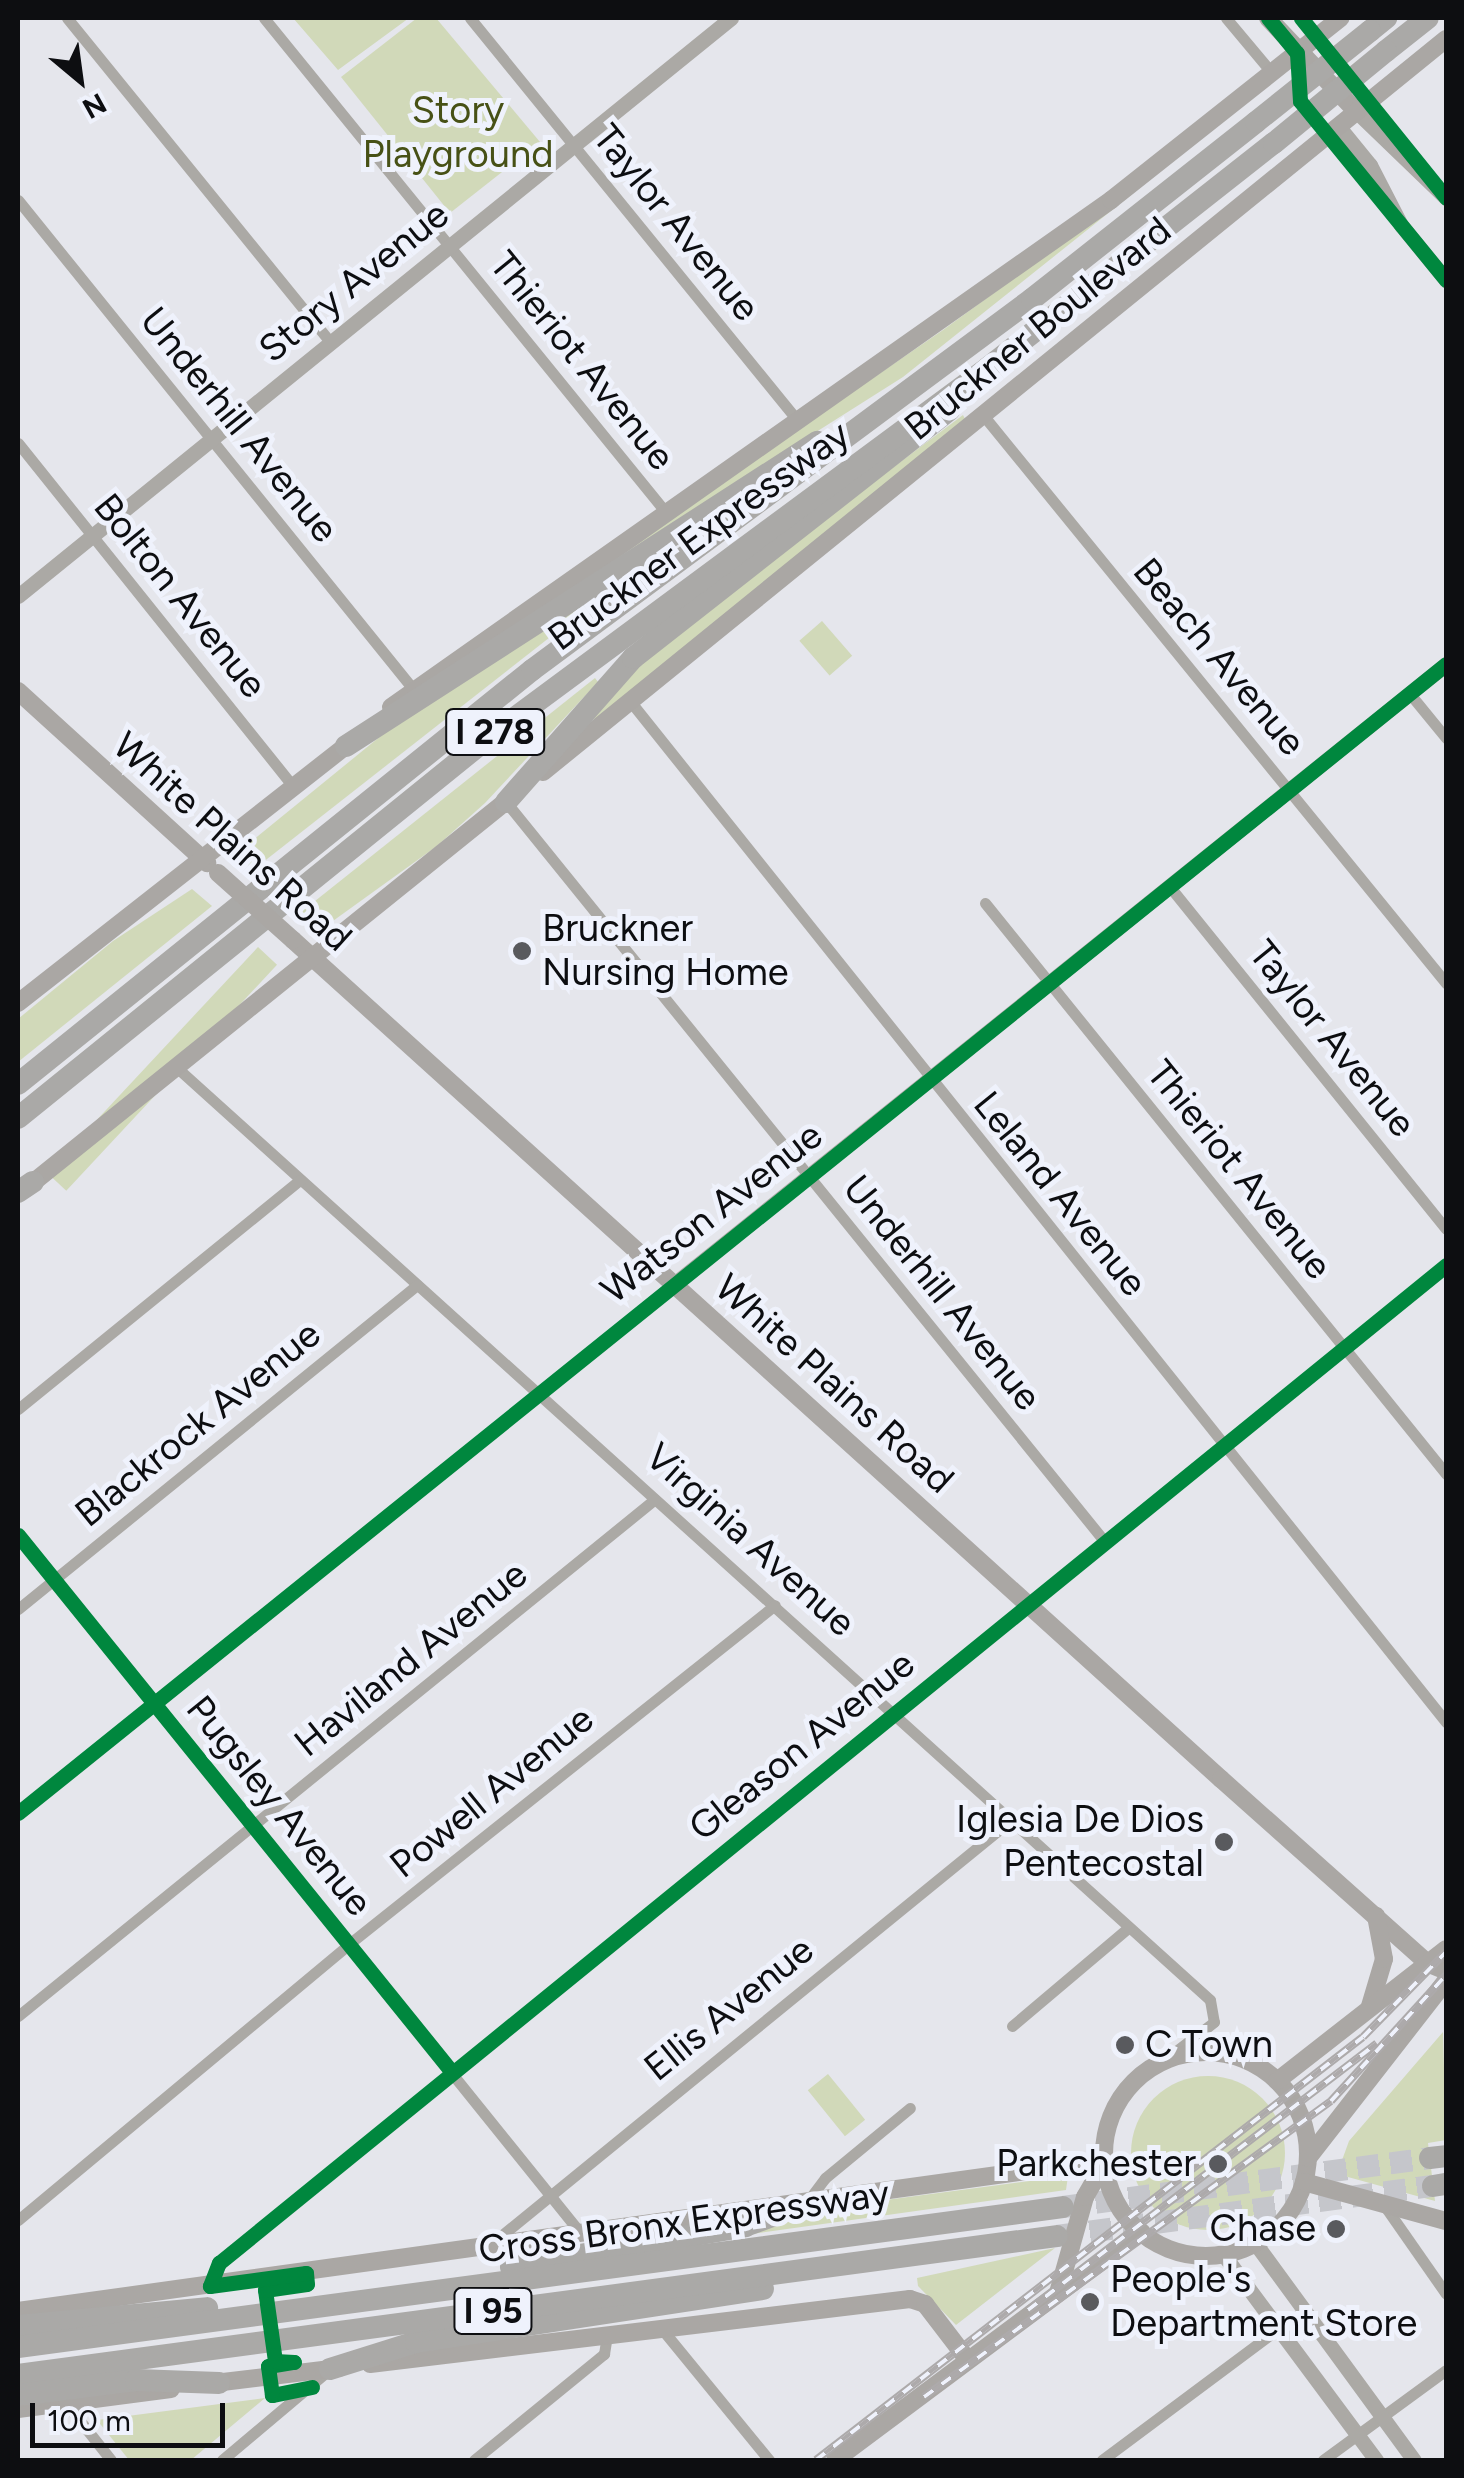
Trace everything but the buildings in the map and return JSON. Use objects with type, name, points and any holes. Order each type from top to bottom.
[{"type":"highway","name":"Bruckner Expressway","points":[[18,1118],[518,714],[989,367],[1428,18]]},
{"type":"highway","name":"Bruckner Expressway","points":[[18,1084],[504,692],[900,398],[1380,22]]},
{"type":"highway","points":[[506,802],[633,658],[926,434],[989,367]]},
{"type":"highway","points":[[346,746],[816,442],[900,398]]},
{"type":"highway","points":[[394,2296],[580,2253],[762,2222],[805,2204]]},
{"type":"highway","name":"Cross Bronx Expressway","points":[[18,2346],[1063,2207]]},
{"type":"highway","name":"Cross Bronx Expressway","points":[[18,2375],[1057,2236]]},
{"type":"highway","points":[[330,2369],[416,2342],[649,2311],[970,2247]]},
{"type":"highway","points":[[18,2326],[170,2309],[300,2309]]},
{"type":"highway","points":[[18,2407],[136,2380],[218,2382]]},
{"type":"main road","points":[[1268,18],[1297,53],[1324,72],[1357,112]]},
{"type":"main road","name":"Bruckner Boulevard","points":[[18,1003],[294,788],[413,689],[1110,200],[1341,18]]},
{"type":"main road","name":"Bruckner Boulevard","points":[[23,1190],[1446,39]]},
{"type":"main road","points":[[1297,53],[1307,86],[1338,126]]},
{"type":"main road","name":"White Plains Road","points":[[18,691],[1438,1968],[1444,1993]]},
{"type":"main road","points":[[1370,2006],[1384,1960],[1376,1916]]},
{"type":"main road","points":[[1277,2081],[1370,2006],[1438,1968],[1446,1949]]},
{"type":"main road","points":[[1308,2158],[1444,1993]]},
{"type":"main road","points":[[1058,2293],[1085,2197],[1105,2162],[1117,2106],[1158,2064],[1217,2053],[1251,2062],[1277,2081],[1300,2115],[1308,2158],[1304,2182],[1286,2217],[1255,2243],[1223,2254],[1181,2252],[1141,2232],[1118,2204],[1105,2162]]},
{"type":"main road","points":[[18,2311],[1105,2162]]},
{"type":"main road","points":[[1304,2182],[1446,2221]]},
{"type":"main road","points":[[835,2460],[1141,2232]]},
{"type":"main road","points":[[18,2407],[918,2300],[968,2360]]},
{"type":"street","points":[[68,18],[331,342]]},
{"type":"street","name":"Thieriot Avenue","points":[[264,18],[664,510]]},
{"type":"street","name":"Taylor Avenue","points":[[470,18],[797,420]]},
{"type":"street","name":"Story Avenue","points":[[18,596],[732,18]]},
{"type":"street","points":[[1226,18],[1272,73]]},
{"type":"street","points":[[1357,112],[1446,198]]},
{"type":"street","points":[[1338,126],[1370,164],[1402,225],[1446,280]]},
{"type":"street","name":"Underhill Avenue","points":[[18,200],[413,689]]},
{"type":"street","name":"Beach Avenue","points":[[983,415],[1446,983]]},
{"type":"street","name":"Bolton Avenue","points":[[18,444],[294,788]]},
{"type":"street","name":"Watson Avenue","points":[[18,1813],[536,1392],[932,1082],[1446,664]]},
{"type":"street","points":[[1410,694],[1446,738]]},
{"type":"street","name":"Leland Avenue","points":[[630,701],[1446,1722]]},
{"type":"street","name":"Underhill Avenue","points":[[506,802],[1105,1542]]},
{"type":"street","name":"Taylor Avenue","points":[[1170,887],[1446,1229]]},
{"type":"street","name":"Thieriot Avenue","points":[[985,903],[1446,1474]]},
{"type":"street","name":"Virginia Avenue","points":[[175,1066],[1129,1927],[1217,2013],[1211,2026],[1158,2064]]},
{"type":"street","points":[[18,1409],[300,1180]]},
{"type":"street","name":"Gleason Avenue","points":[[210,2286],[223,2259],[1446,1265]]},
{"type":"street","name":"Blackrock Avenue","points":[[18,1610],[417,1285]]},
{"type":"street","name":"Haviland Avenue","points":[[18,2016],[655,1499]]},
{"type":"street","name":"Pugsley Avenue","points":[[18,1535],[582,2234]]},
{"type":"street","name":"Powell Avenue","points":[[18,2220],[349,1944],[775,1606]]},
{"type":"street","name":"Ellis Avenue","points":[[487,2248],[1011,1820]]},
{"type":"street","points":[[1012,2026],[1129,1927]]},
{"type":"street","points":[[805,2204],[825,2178],[910,2108]]},
{"type":"street","points":[[1384,2205],[1446,2294]]},
{"type":"street","points":[[1255,2243],[1414,2460]]},
{"type":"street","points":[[1223,2254],[1376,2460]]},
{"type":"street","points":[[661,2328],[769,2460]]},
{"type":"street","points":[[1102,2460],[1278,2329]]},
{"type":"street","points":[[474,2460],[604,2354],[607,2335]]},
{"type":"street","points":[[222,2460],[330,2369]]},
{"type":"street","points":[[1323,2460],[1446,2370]]},
{"type":"street","points":[[65,2402],[111,2460]]},
{"type":"green space","points":[[293,18],[409,18],[338,70]]},
{"type":"green space","name":"Story Playground","points":[[417,18],[436,18],[540,142],[450,213],[341,77]]},
{"type":"green space","points":[[1161,171],[903,377],[521,619],[943,330]]},
{"type":"green space","points":[[963,415],[965,419],[595,720],[591,714],[648,651]]},
{"type":"green space","points":[[590,599],[577,616],[253,870],[236,854],[420,704]]},
{"type":"green space","points":[[822,621],[852,656],[830,675],[799,641]]},
{"type":"green space","points":[[595,678],[598,682],[485,803],[437,846],[319,931],[300,913]]},
{"type":"green space","points":[[192,889],[212,906],[18,1062],[18,1019],[113,941]]},
{"type":"green space","points":[[258,947],[277,965],[66,1191],[47,1173]]},
{"type":"green space","points":[[1443,2032],[1446,2140],[1428,2143],[1435,2201],[1337,2174],[1349,2141]]},
{"type":"green space","points":[[828,2074],[865,2120],[845,2136],[808,2090]]},
{"type":"green space","points":[[1208,2076],[1237,2082],[1262,2099],[1279,2124],[1285,2153],[1279,2182],[1262,2207],[1237,2224],[1208,2230],[1179,2224],[1154,2207],[1137,2182],[1131,2153],[1137,2124],[1154,2099],[1179,2082]]},
{"type":"green space","points":[[1068,2176],[1066,2190],[752,2234],[825,2208]]},
{"type":"green space","points":[[1055,2248],[956,2325],[918,2286],[917,2278]]},
{"type":"green space","points":[[265,2398],[191,2460],[129,2460],[97,2420]]},
{"type":"tunnel","points":[[1063,2207],[1430,2158]]},
{"type":"tunnel","points":[[1057,2236],[1433,2186]]},
{"type":"railway","points":[[816,2460],[1363,2037],[1446,1952]]},
{"type":"railway","points":[[924,2397],[1331,2101],[1446,1975]]},
{"type":"railway","points":[[1028,2310],[1377,2043]]},
{"type":"cycle path","points":[[1268,18],[1297,53],[1300,101],[1446,280]]},
{"type":"cycle path","points":[[1301,18],[1446,198]]},
{"type":"cycle path","points":[[18,1813],[1446,664]]},
{"type":"cycle path","points":[[312,2387],[272,2395],[268,2366],[294,2362],[275,2361],[265,2290],[307,2284],[306,2273],[210,2286],[219,2263],[1446,1265]]},
{"type":"cycle path","points":[[18,1535],[452,2072]]},
{"type":"place","name":"Bruckner Nursing Home","points":[[522,951]]},
{"type":"place","name":"Iglesia De Dios Pentecostal","points":[[1224,1842]]},
{"type":"place","name":"C Town","points":[[1125,2045]]},
{"type":"place","name":"Parkchester","points":[[1218,2164]]},
{"type":"place","name":"Chase","points":[[1336,2229]]},
{"type":"place","name":"People's Department Store","points":[[1090,2302]]}]
